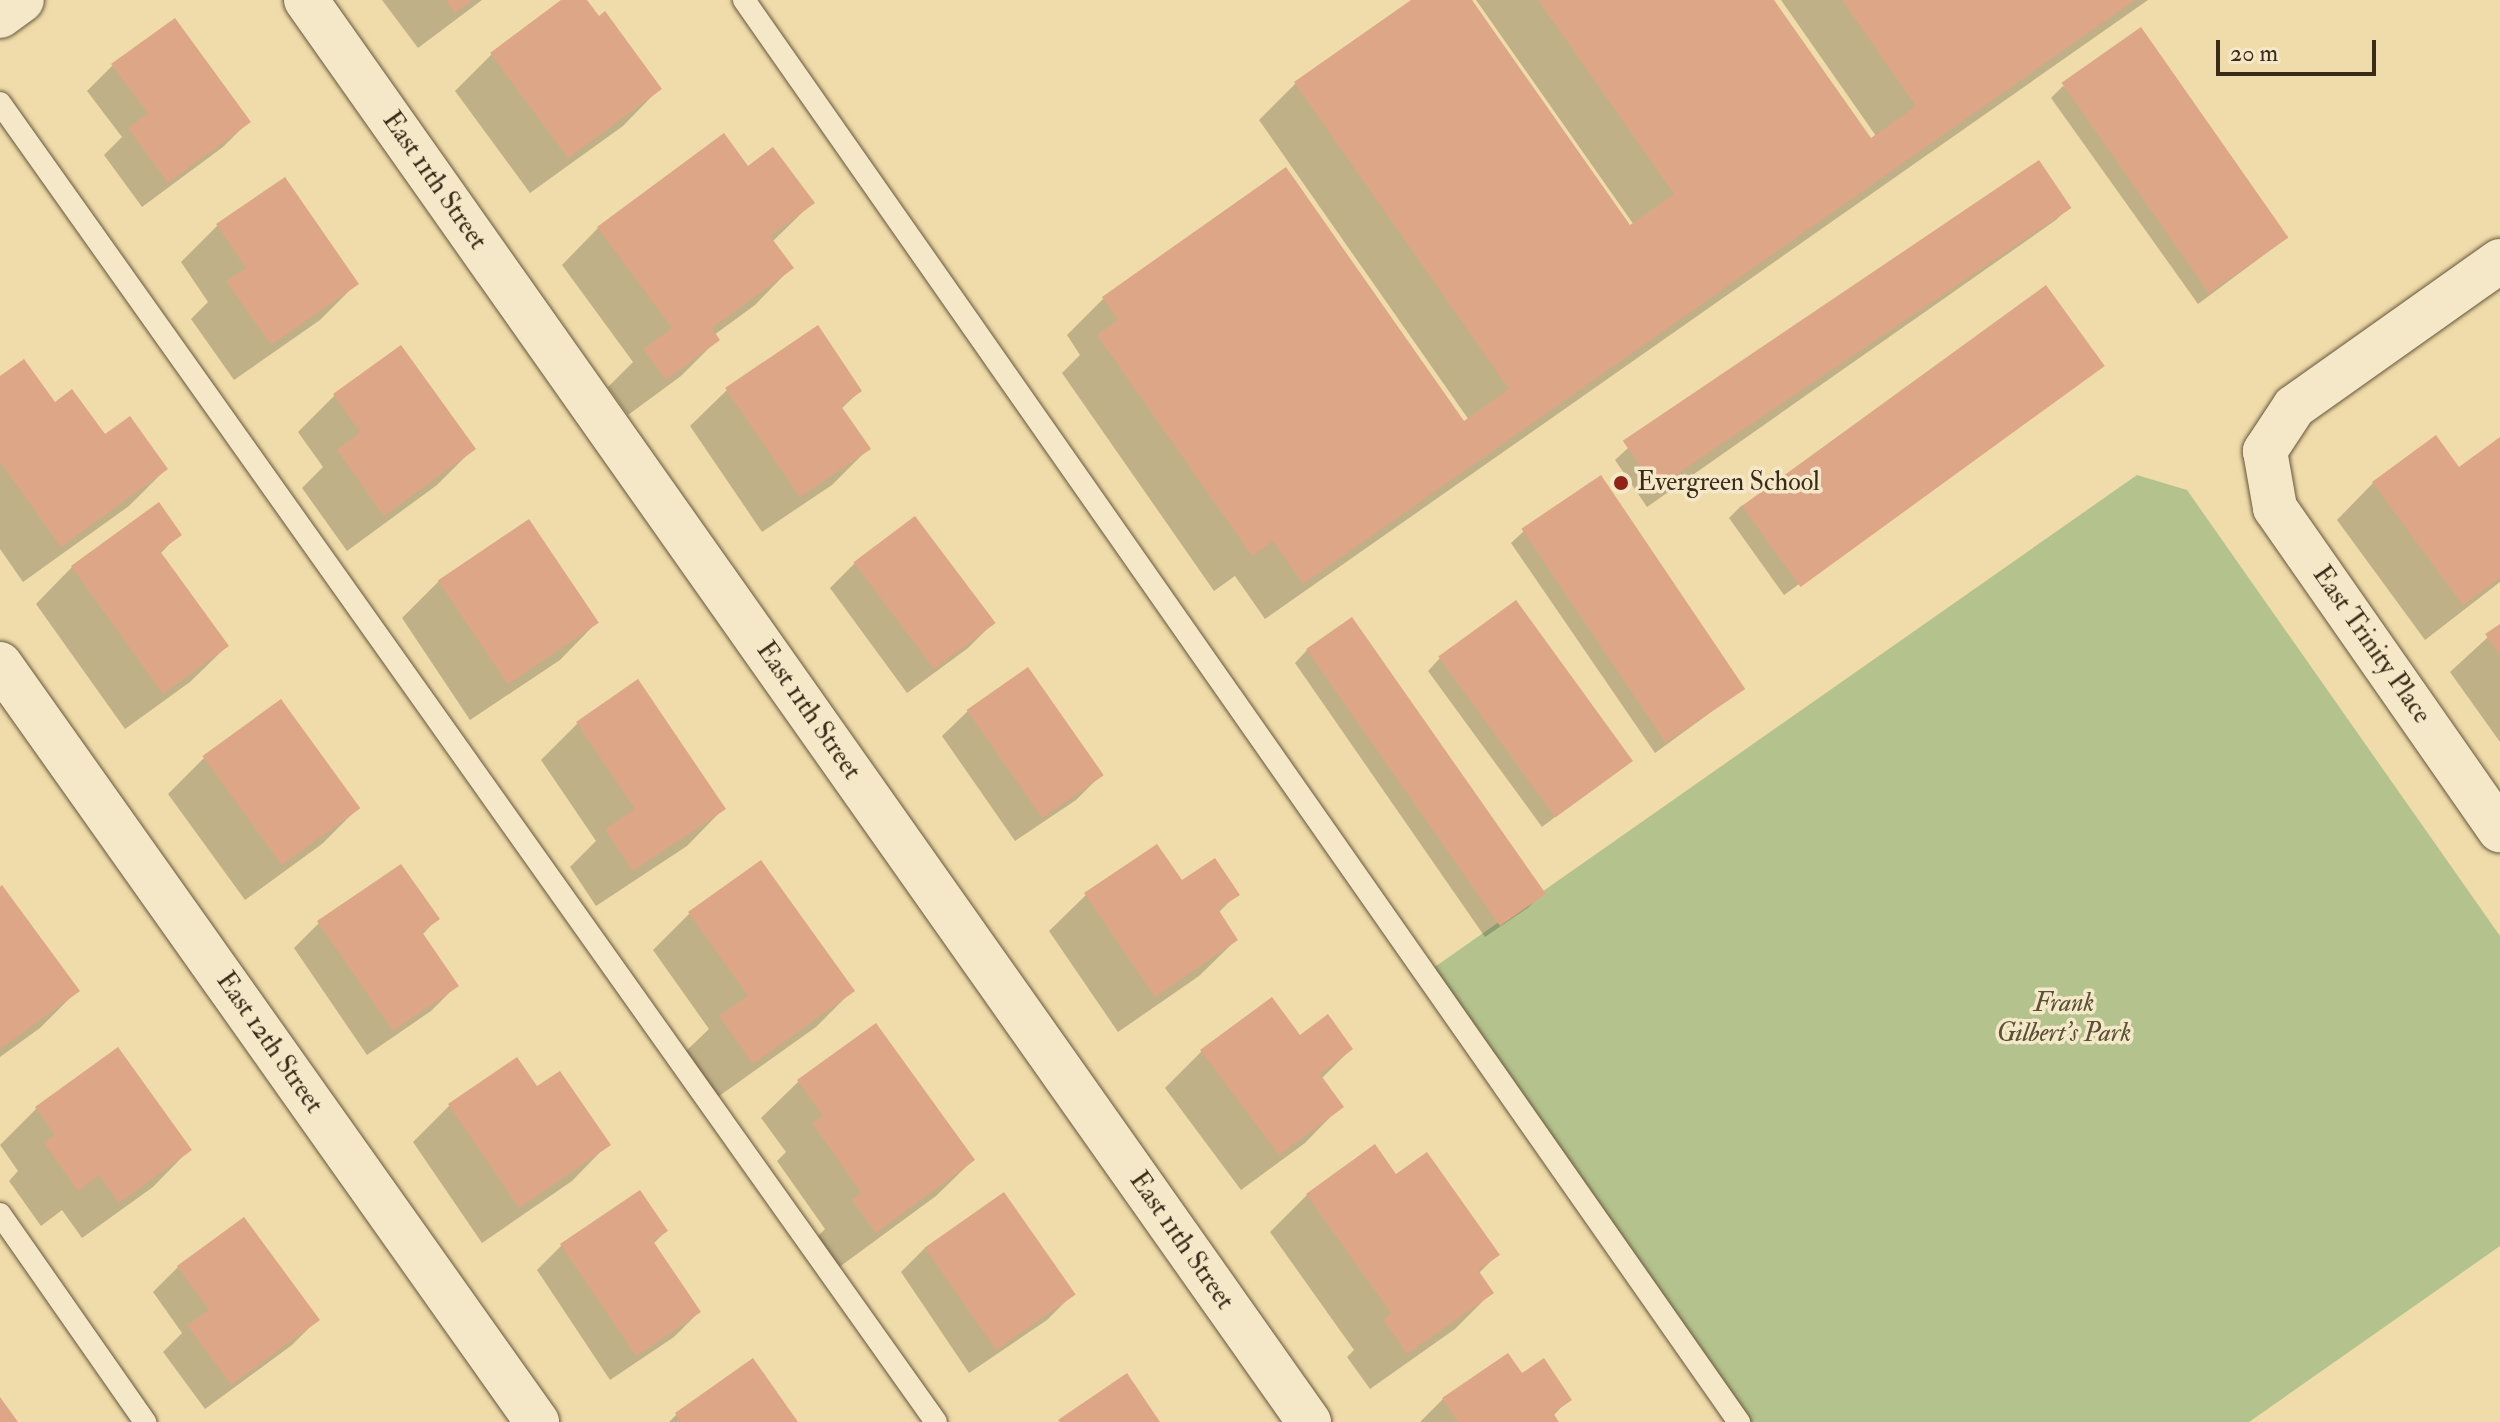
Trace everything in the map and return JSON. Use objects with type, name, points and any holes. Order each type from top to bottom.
[{"type":"street","points":[[0,16],[22,0]]},
{"type":"street","name":"East 11th Street","points":[[306,0],[1309,1422]]},
{"type":"street","name":"East Trinity Place","points":[[2499,263],[2294,407],[2265,451],[2275,508],[2500,830]]},
{"type":"street","name":"East 12th Street","points":[[0,664],[537,1422]]},
{"type":"lane","points":[[744,0],[1739,1422]]},
{"type":"lane","points":[[0,103],[936,1422]]},
{"type":"lane","points":[[0,1214],[145,1422]]},
{"type":"green space","name":"Frank Gilbert's Park","points":[[2137,475],[2187,490],[2500,936],[2500,1246],[2249,1422],[1733,1422],[1419,978]]},
{"type":"building","points":[[446,0],[473,0],[455,13]]},
{"type":"building","points":[[561,0],[587,0],[599,16],[605,11],[662,89],[568,158],[490,53]]},
{"type":"building","points":[[1411,0],[1472,0],[1630,225],[1674,194],[1538,0],[1774,0],[1871,138],[1916,106],[1842,0],[2135,0],[1303,584],[1273,541],[1252,556],[1097,335],[1118,320],[1102,297],[1286,167],[1464,421],[1509,389],[1294,82]]},
{"type":"building","points":[[175,18],[251,122],[168,183],[128,128],[148,113],[111,64]]},
{"type":"building","points":[[2141,27],[2288,238],[2209,293],[2062,83]]},
{"type":"building","points":[[724,133],[748,166],[773,147],[815,203],[770,236],[794,268],[712,328],[720,340],[666,380],[643,349],[672,328],[597,227]]},
{"type":"building","points":[[2039,160],[2071,208],[1655,489],[1623,441]]},
{"type":"building","points":[[285,177],[359,284],[271,345],[226,281],[246,268],[216,224]]},
{"type":"building","points":[[2046,285],[2105,366],[1801,587],[1742,506]]},
{"type":"building","points":[[818,325],[862,391],[841,406],[871,449],[800,497],[725,388]]},
{"type":"building","points":[[401,345],[476,449],[384,516],[337,450],[360,432],[333,394]]},
{"type":"building","points":[[24,359],[55,402],[72,389],[105,434],[130,416],[168,469],[61,547],[0,462],[0,376]]},
{"type":"building","points":[[2436,435],[2459,467],[2500,437],[2500,578],[2463,605],[2372,482]]},
{"type":"building","points":[[1601,475],[1745,689],[1666,743],[1521,529]]},
{"type":"building","points":[[159,502],[182,535],[160,551],[229,646],[163,694],[71,566]]},
{"type":"building","points":[[915,516],[996,623],[934,669],[854,562]]},
{"type":"building","points":[[529,519],[599,623],[508,684],[438,581]]},
{"type":"building","points":[[1516,600],[1633,761],[1555,817],[1438,656]]},
{"type":"building","points":[[1352,617],[1546,894],[1500,926],[1306,649]]},
{"type":"building","points":[[2500,624],[2500,655],[2485,634]]},
{"type":"building","points":[[1028,667],[1104,775],[1042,818],[967,710]]},
{"type":"building","points":[[638,679],[726,809],[633,871],[605,829],[635,809],[576,722]]},
{"type":"building","points":[[281,699],[360,808],[282,865],[203,756]]},
{"type":"building","points":[[1157,844],[1182,880],[1215,858],[1240,895],[1218,909],[1238,940],[1155,997],[1084,893]]},
{"type":"building","points":[[761,860],[855,991],[753,1064],[719,1016],[748,996],[688,912]]},
{"type":"building","points":[[401,864],[440,919],[422,932],[459,986],[393,1031],[317,921]]},
{"type":"building","points":[[2,885],[80,991],[0,1049],[0,887]]},
{"type":"building","points":[[1272,997],[1300,1035],[1328,1014],[1353,1049],[1320,1074],[1344,1107],[1279,1155],[1200,1050]]},
{"type":"building","points":[[876,1023],[975,1160],[876,1233],[852,1200],[861,1192],[812,1123],[823,1116],[797,1080]]},
{"type":"building","points":[[118,1047],[192,1150],[119,1203],[99,1175],[78,1191],[44,1143],[55,1135],[35,1107]]},
{"type":"building","points":[[517,1057],[537,1086],[560,1071],[611,1145],[519,1208],[448,1104]]},
{"type":"building","points":[[1375,1144],[1396,1174],[1427,1152],[1500,1255],[1478,1270],[1494,1293],[1407,1354],[1383,1319],[1391,1313],[1306,1194]]},
{"type":"building","points":[[640,1190],[668,1231],[653,1241],[701,1312],[636,1356],[560,1244]]},
{"type":"building","points":[[1004,1192],[1076,1294],[996,1350],[925,1248]]},
{"type":"building","points":[[244,1217],[320,1320],[231,1385],[187,1325],[209,1310],[177,1266]]},
{"type":"building","points":[[1508,1353],[1522,1373],[1544,1358],[1572,1400],[1553,1413],[1559,1422],[1458,1422],[1442,1398]]},
{"type":"building","points":[[753,1358],[798,1422],[681,1422],[675,1413]]},
{"type":"building","points":[[1127,1373],[1160,1422],[1058,1420]]},
{"type":"building","points":[[0,1397],[18,1422],[0,1422]]},
{"type":"place","name":"Evergreen School","points":[[1621,483]]}]
